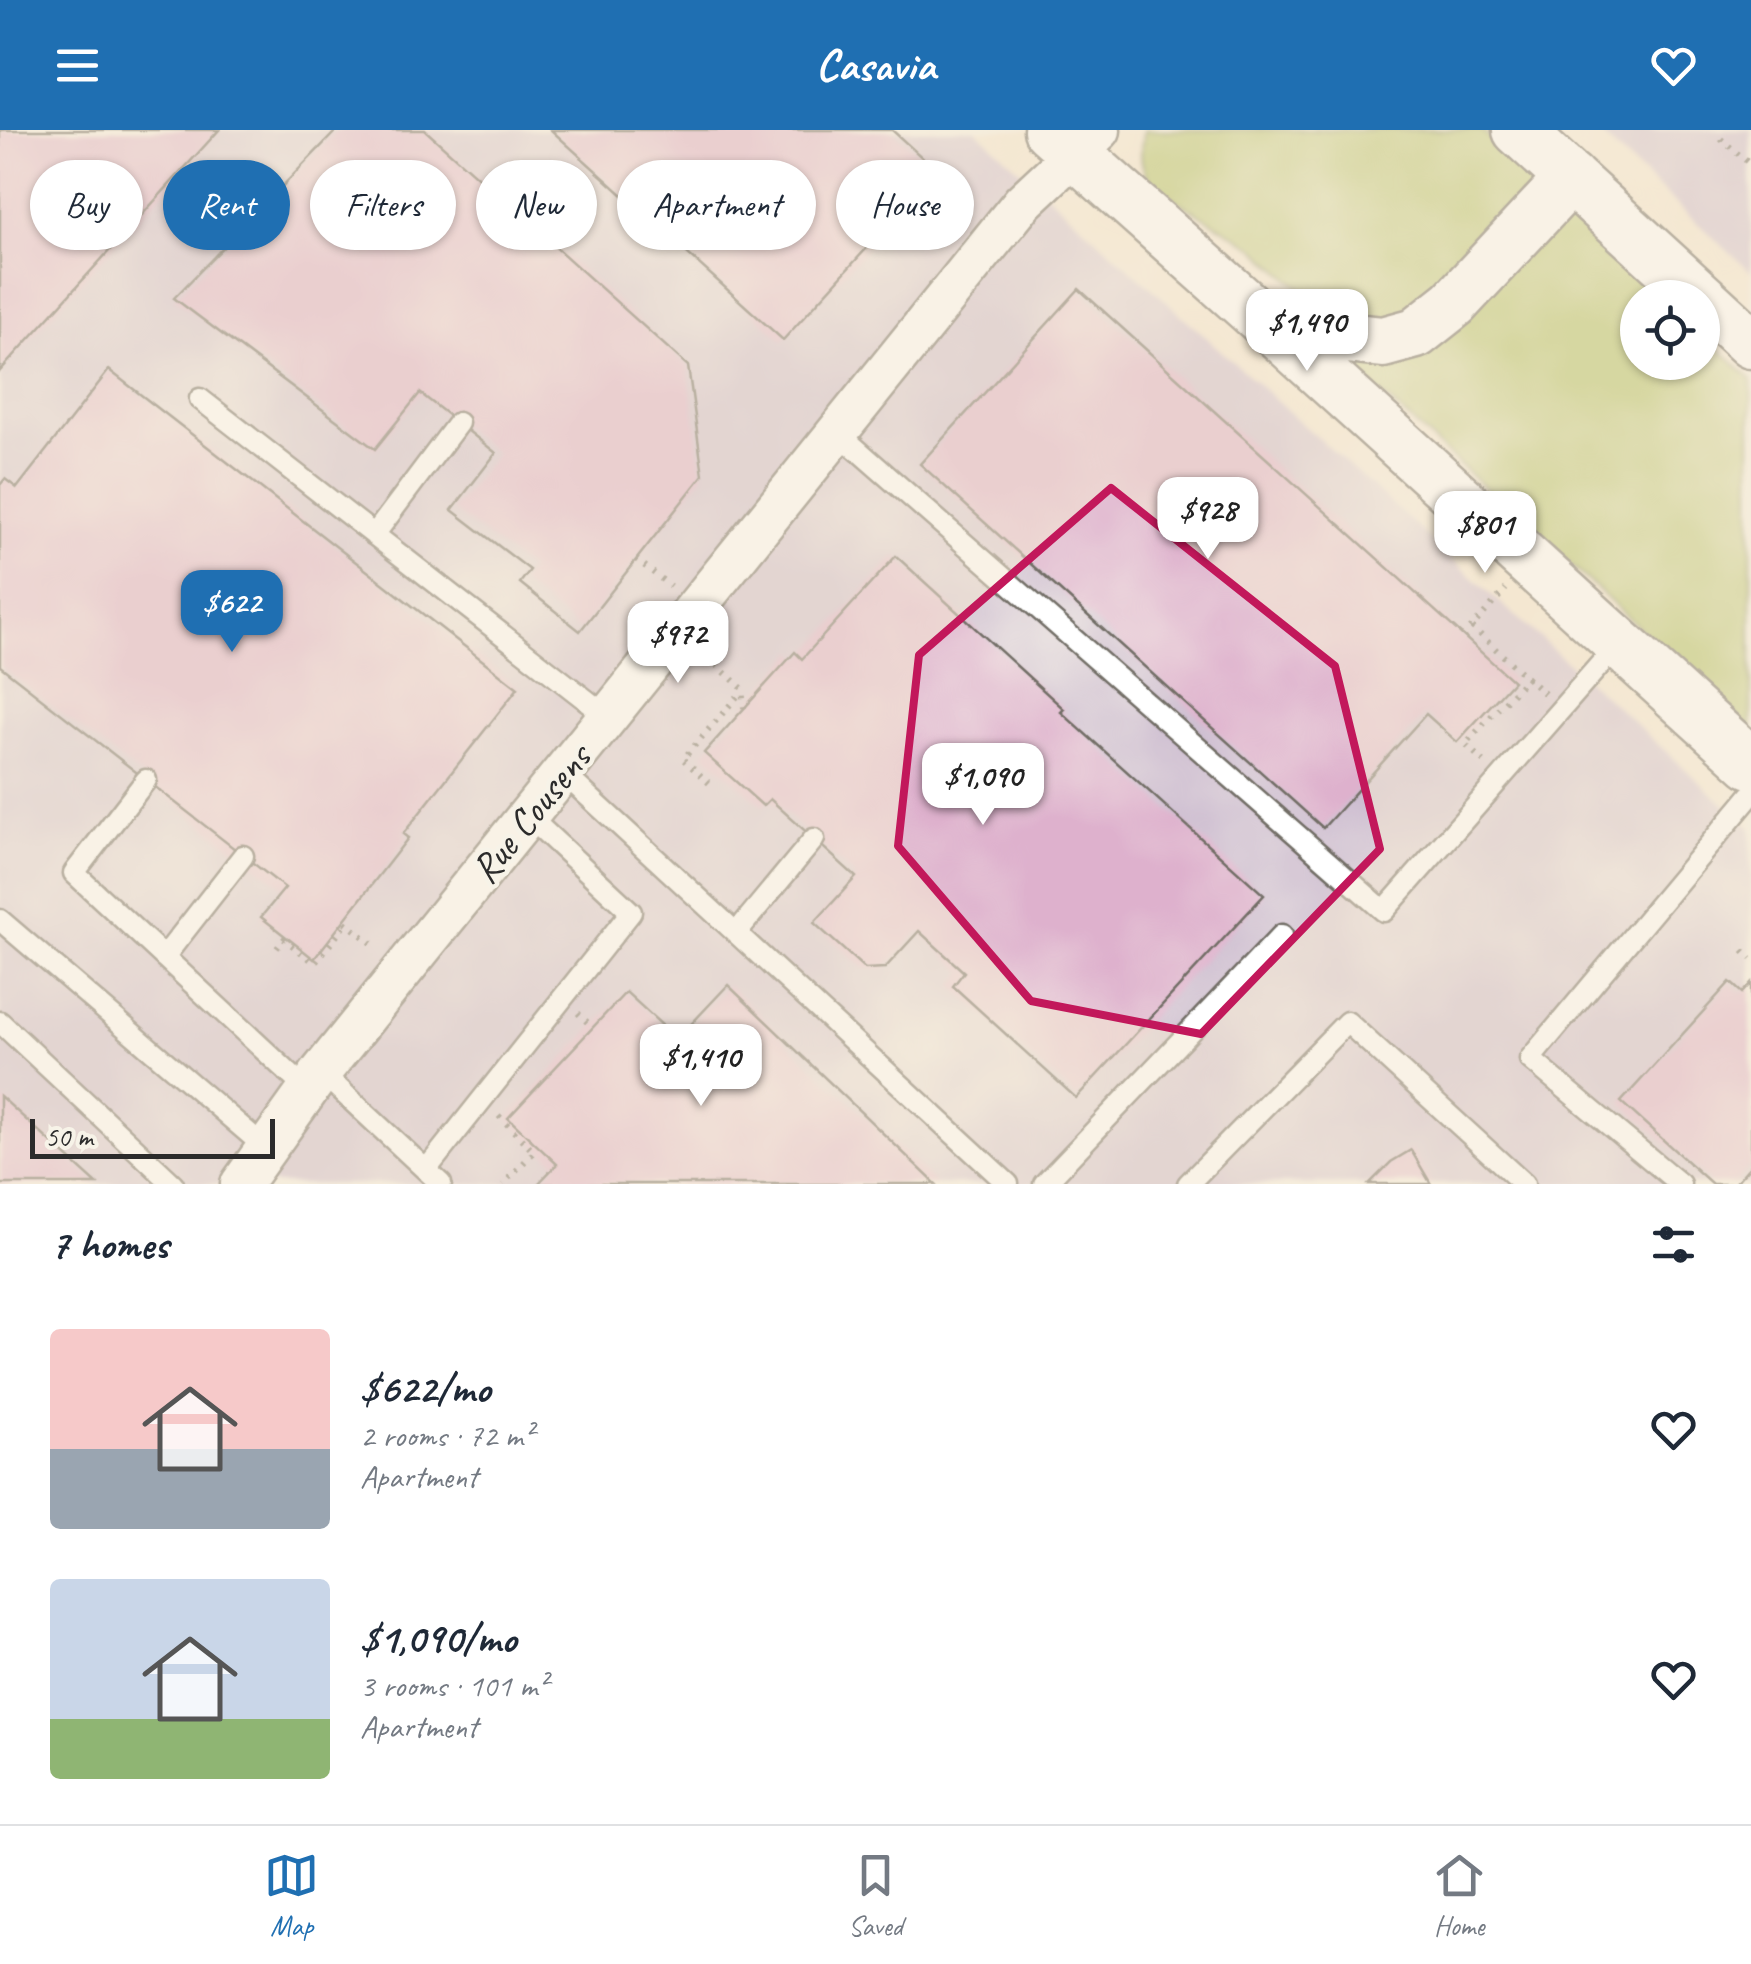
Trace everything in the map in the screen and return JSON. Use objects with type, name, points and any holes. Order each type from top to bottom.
[{"type":"street","points":[[1518,130],[1682,280]]},
{"type":"street","points":[[1074,138],[1274,330],[1751,763]]},
{"type":"street","name":"Rue Cousens","points":[[241,1184],[314,1081],[1074,138]]},
{"type":"street","points":[[1274,330],[1383,342],[1416,333],[1454,303],[1571,178]]},
{"type":"street","points":[[1720,314],[1751,342]]},
{"type":"lane","points":[[200,399],[608,717]]},
{"type":"lane","points":[[374,535],[458,423]]},
{"type":"lane","points":[[837,432],[1384,910],[1619,643]]},
{"type":"lane","points":[[563,773],[1008,1184]]},
{"type":"lane","points":[[146,780],[74,873],[164,957],[434,1177],[631,912],[528,816]]},
{"type":"lane","points":[[1680,1184],[1530,1059],[1751,795]]},
{"type":"lane","points":[[736,934],[814,839]]},
{"type":"lane","points":[[164,957],[243,856]]},
{"type":"lane","points":[[0,920],[266,1148]]},
{"type":"lane","points":[[1044,1184],[1282,934]]},
{"type":"lane","points":[[0,1022],[173,1184]]},
{"type":"lane","points":[[1188,1184],[1347,1022],[1524,1184]]},
{"type":"path","points":[[1721,139],[1751,164]]},
{"type":"path","points":[[636,559],[678,592]]},
{"type":"path","points":[[1464,637],[1508,586]]},
{"type":"path","points":[[1469,748],[1465,744],[1528,678],[1472,628]]},
{"type":"path","points":[[702,652],[742,688],[744,708]]},
{"type":"path","points":[[710,783],[683,759],[742,691]]},
{"type":"path","points":[[277,948],[284,939],[315,963],[345,922],[393,959]]},
{"type":"path","points":[[1743,952],[1751,959]]},
{"type":"path","points":[[574,1010],[593,1028]]},
{"type":"path","points":[[494,1110],[536,1150],[503,1184]]},
{"type":"highlighted area","points":[[1111,488],[1335,666],[1380,849],[1201,1034],[1031,1001],[898,846],[919,655]]},
{"type":"shaded area","points":[[0,130],[976,130],[1751,828],[1751,1184],[0,1184]]},
{"type":"shaded area","points":[[1595,130],[1751,130],[1751,272]]},
{"type":"green space","points":[[1144,130],[1482,130],[1645,280],[1620,280],[1620,380],[1720,380],[1720,350],[1751,379],[1751,729],[1347,363],[1340,316],[1318,304],[1254,247],[1153,186],[1141,160]]},
{"type":"building","points":[[0,130],[219,130],[192,160],[163,160],[163,192],[143,214],[143,160],[30,160],[30,250],[110,250],[0,371]]},
{"type":"building","points":[[337,130],[425,130],[476,176],[476,250],[559,250],[688,366],[703,475],[580,631],[520,583],[530,570],[452,510],[496,453],[420,393],[375,449],[174,298],[221,250],[290,250],[290,178]]},
{"type":"building","points":[[551,130],[892,130],[925,160],[836,160],[836,250],[865,250],[783,340],[684,250],[816,250],[816,160],[617,160],[617,190],[597,172],[597,160],[584,160]]},
{"type":"building","points":[[1079,289],[1513,681],[1457,742],[1426,714],[1323,828],[920,464]]},
{"type":"building","points":[[109,370],[518,688],[403,834],[408,838],[314,959],[261,917],[285,888],[0,666],[0,485],[5,479],[17,488]]},
{"type":"building","points":[[896,556],[1264,895],[1076,1098],[953,986],[964,972],[919,931],[885,968],[865,969],[814,923],[856,877],[770,799],[763,806],[704,753],[795,652],[802,659]]},
{"type":"building","points":[[1730,982],[1742,993],[1751,983],[1751,1165],[1734,1184],[1712,1184],[1621,1102]]},
{"type":"building","points":[[728,985],[936,1184],[538,1184],[557,1164],[508,1118],[626,992],[677,1039]]},
{"type":"building","points":[[0,1096],[97,1184],[0,1184]]},
{"type":"building","points":[[1411,1150],[1431,1184],[1369,1184],[1391,1162]]}]
